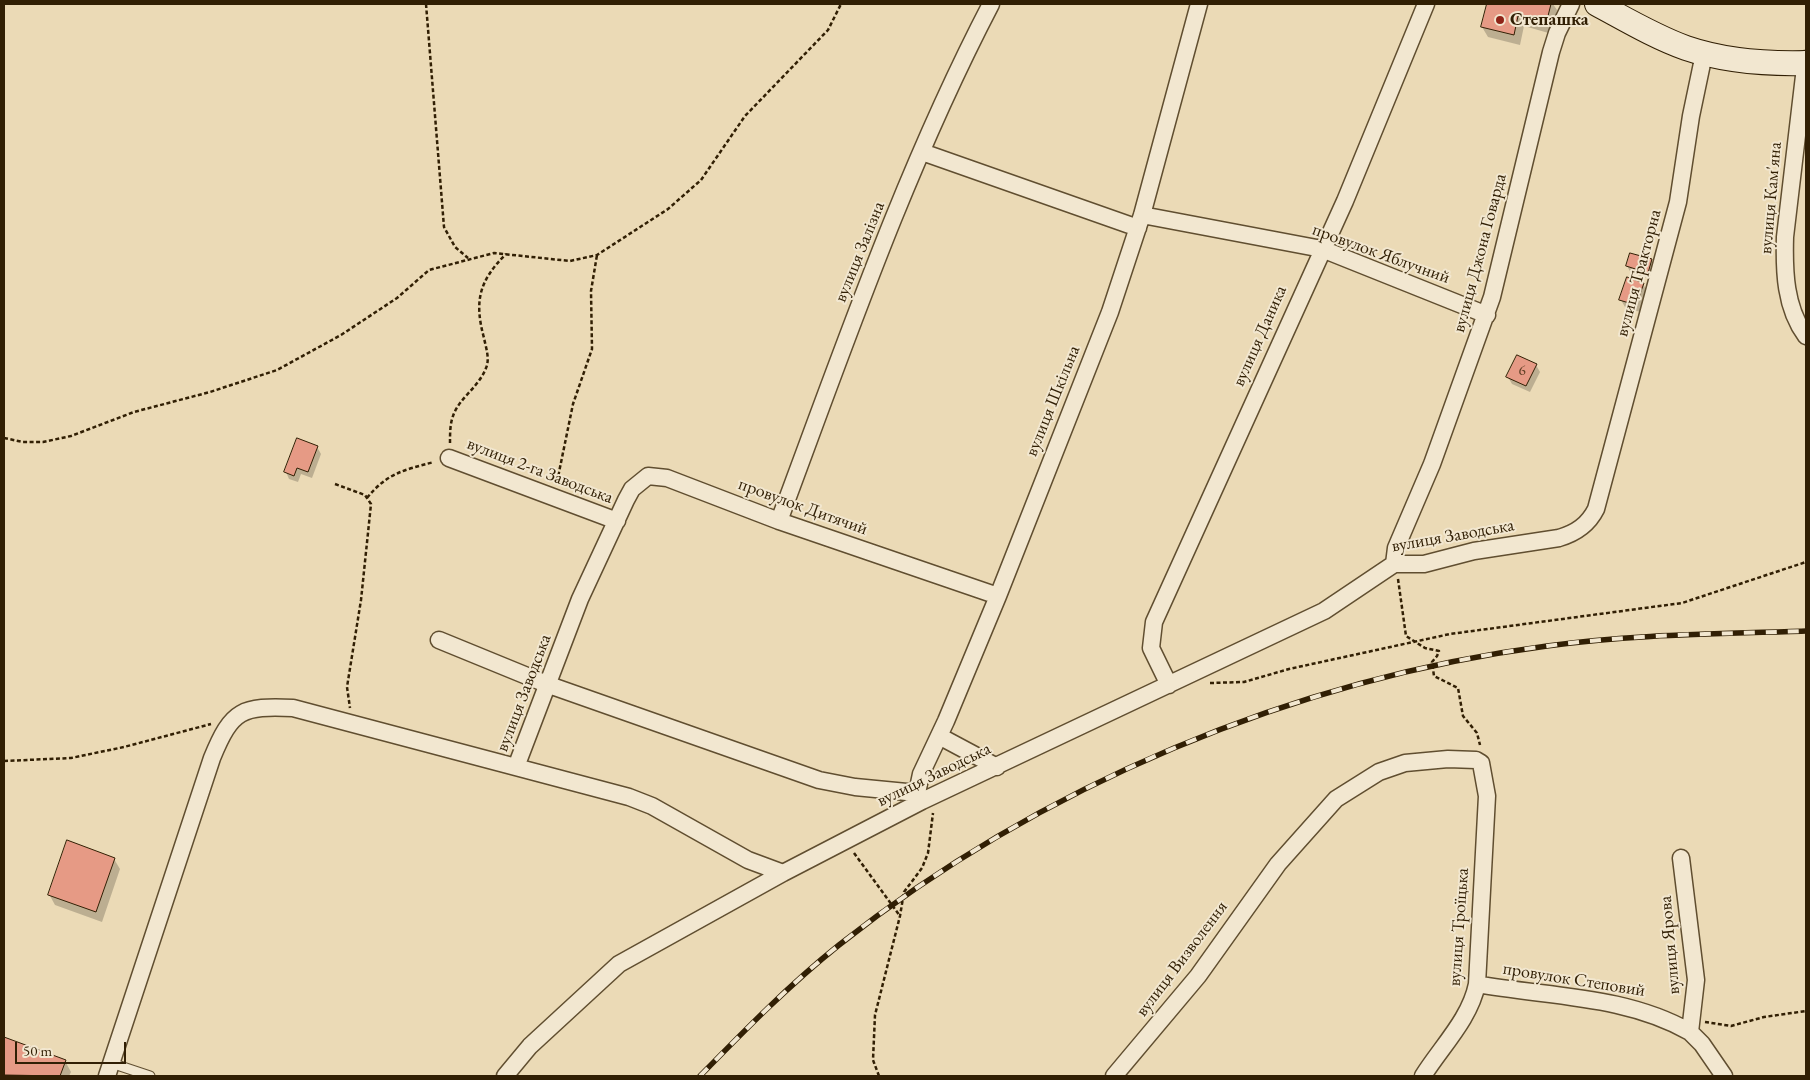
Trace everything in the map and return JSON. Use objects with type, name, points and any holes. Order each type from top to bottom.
[{"type":"street","name":"вулиця Залізна","points":[[779,521],[861,302],[953,76],[991,4]]},
{"type":"street","name":"вулиця Шкільна","points":[[925,797],[921,774],[998,596],[1110,312],[1140,222],[1199,4]]},
{"type":"street","name":"вулиця Даника","points":[[1169,685],[1151,648],[1154,622],[1348,192],[1426,4]]},
{"type":"street","name":"вулиця Джона Говарда","points":[[1394,564],[1396,548],[1432,464],[1486,315],[1501,266],[1551,52],[1557,33],[1571,4]]},
{"type":"street","points":[[1597,4],[1665,39],[1704,54],[1746,61],[1806,63]]},
{"type":"street","name":"вулиця Тракторна","points":[[1598,499],[1678,202],[1691,116],[1704,54]]},
{"type":"street","name":"вулиця Кам'яна","points":[[1806,59],[1785,237],[1784,263],[1790,306],[1806,336]]},
{"type":"street","name":"провулок Яблучний","points":[[922,152],[1140,222],[1322,249],[1486,315]]},
{"type":"street","name":"вулиця 2-га Заводська","points":[[449,458],[616,521]]},
{"type":"street","name":"провулок Дитячий","points":[[616,521],[636,484],[648,476],[658,475],[779,521],[998,596]]},
{"type":"street","name":"вулиця Заводська","points":[[616,521],[580,599],[549,685],[516,767],[629,797],[652,806],[748,860],[783,873],[846,842],[925,797],[997,767],[1324,612],[1394,564],[1424,564],[1474,551],[1571,535],[1591,519],[1598,499]]},
{"type":"street","points":[[439,640],[549,685],[819,780],[925,797]]},
{"type":"street","points":[[109,1070],[212,758],[222,733],[233,718],[247,710],[268,707],[293,708],[516,767]]},
{"type":"street","points":[[938,736],[997,767]]},
{"type":"street","name":"вулиця Визволення","points":[[1114,1076],[1198,976],[1278,864],[1336,799],[1380,772],[1405,763],[1448,759],[1480,763]]},
{"type":"street","name":"вулиця Троїцька","points":[[1423,1076],[1466,1014],[1475,995],[1488,796],[1480,763]]},
{"type":"street","name":"вулиця Ярова","points":[[1681,858],[1696,980],[1691,1026]]},
{"type":"street","points":[[505,1076],[530,1046],[619,964],[783,873]]},
{"type":"street","name":"провулок Степовий","points":[[1477,984],[1593,1000],[1645,1011],[1691,1026]]},
{"type":"street","points":[[1691,1026],[1724,1076]]},
{"type":"lane","points":[[109,1070],[150,1076]]},
{"type":"path","points":[[426,4],[444,227],[455,247],[468,259]]},
{"type":"path","points":[[4,438],[23,442],[37,442],[71,436],[134,412],[210,392],[277,370],[357,324],[397,298],[429,270],[494,253],[570,260],[597,255],[668,209],[701,180],[745,116],[828,30],[841,4]]},
{"type":"path","points":[[367,498],[379,483],[391,476],[449,458],[453,415],[479,383],[487,367],[488,353],[479,315],[480,292],[486,276],[506,254]]},
{"type":"path","points":[[555,498],[559,463],[573,404],[592,349],[591,292],[597,255]]},
{"type":"path","points":[[334,484],[365,495],[371,504],[361,600],[347,687],[353,724]]},
{"type":"path","points":[[1206,684],[1244,682],[1289,668],[1450,634],[1682,603],[1806,562]]},
{"type":"path","points":[[1394,564],[1400,588],[1406,636],[1425,648],[1439,651],[1432,662],[1434,676],[1458,688],[1463,716],[1477,733],[1481,752],[1480,763]]},
{"type":"path","points":[[4,761],[71,758],[124,747],[233,718]]},
{"type":"path","points":[[879,1076],[873,1060],[875,1015],[900,916],[904,892],[922,868],[928,853],[925,797]]},
{"type":"path","points":[[846,842],[900,916]]},
{"type":"path","points":[[1691,1026],[1731,1026],[1764,1017],[1806,1011]]},
{"type":"building","name":"Степашка","points":[[1487,4],[1551,4],[1546,24],[1518,16],[1514,35],[1481,27]]},
{"type":"building","points":[[1630,253],[1652,259],[1648,273],[1626,266]]},
{"type":"building","points":[[1627,277],[1644,283],[1636,305],[1619,300]]},
{"type":"building","points":[[1517,355],[1537,364],[1526,386],[1506,377]]},
{"type":"building","points":[[297,438],[318,446],[308,472],[297,468],[294,476],[284,472]]},
{"type":"building","points":[[67,840],[115,858],[96,912],[48,895]]},
{"type":"building","points":[[4,1037],[66,1060],[60,1076],[4,1075]]},
{"type":"railway","points":[[700,1076],[767,1009],[820,960],[917,888],[999,836],[1085,789],[1174,748],[1265,713],[1358,684],[1452,662],[1547,646],[1612,639],[1806,631]]},
{"type":"place","name":"Степашка","points":[[1500,20]]}]
